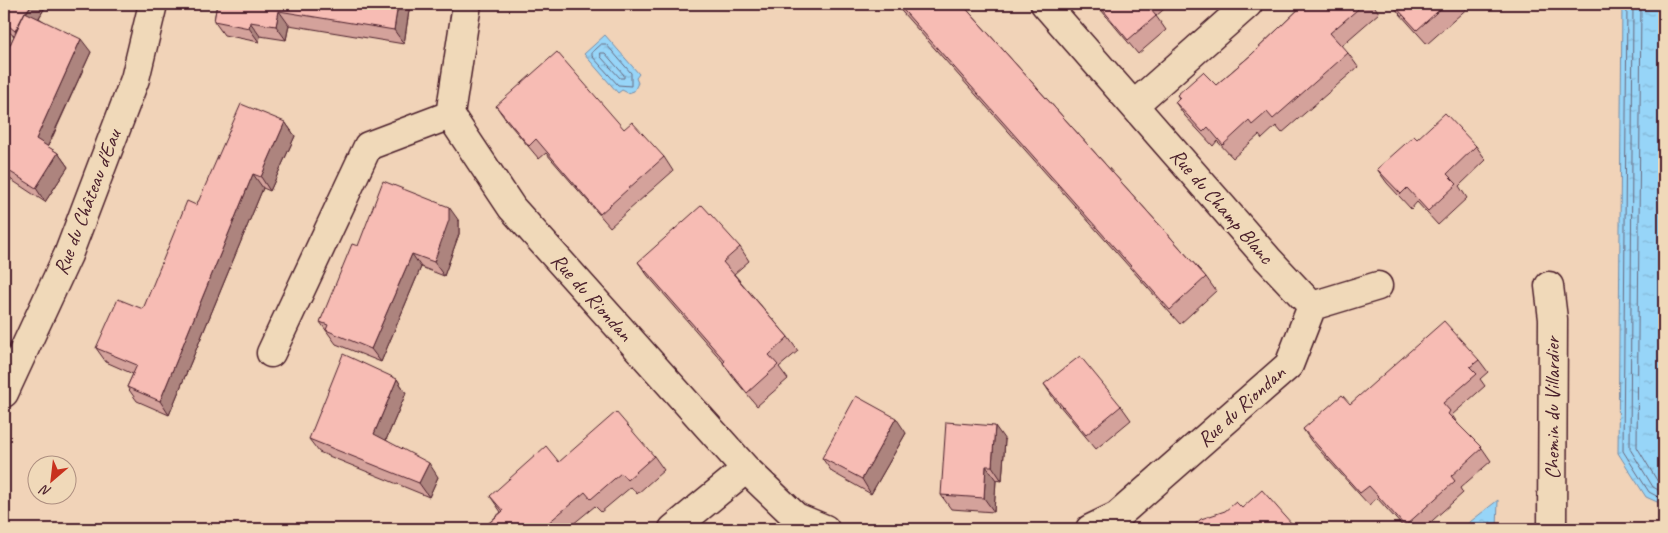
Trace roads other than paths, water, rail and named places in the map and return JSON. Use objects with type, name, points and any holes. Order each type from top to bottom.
[{"type":"street","name":"Rue du Château d'Eau","points":[[4,393],[68,255],[135,79],[153,4]]},
{"type":"street","points":[[271,353],[368,146],[450,115],[467,4]]},
{"type":"street","name":"Rue du Champ Blanc","points":[[1045,4],[1268,260],[1312,306]]},
{"type":"street","points":[[1134,105],[1248,4]]},
{"type":"street","name":"Rue du Riondan","points":[[450,115],[512,208],[746,469],[796,517],[825,529]]},
{"type":"street","points":[[1312,306],[1378,286]]},
{"type":"street","name":"Chemin du Villardier","points":[[1549,286],[1553,319],[1552,529]]},
{"type":"street","name":"Rue du Riondan","points":[[1090,529],[1117,516],[1289,365],[1312,306]]},
{"type":"street","points":[[673,529],[746,469]]},
{"type":"water","points":[[1622,4],[1664,4],[1664,505],[1646,497],[1618,453]]},
{"type":"water","points":[[605,35],[639,74],[636,78],[638,83],[634,91],[628,93],[622,90],[618,93],[584,54]]},
{"type":"water","points":[[1498,500],[1497,529],[1461,529]]}]
